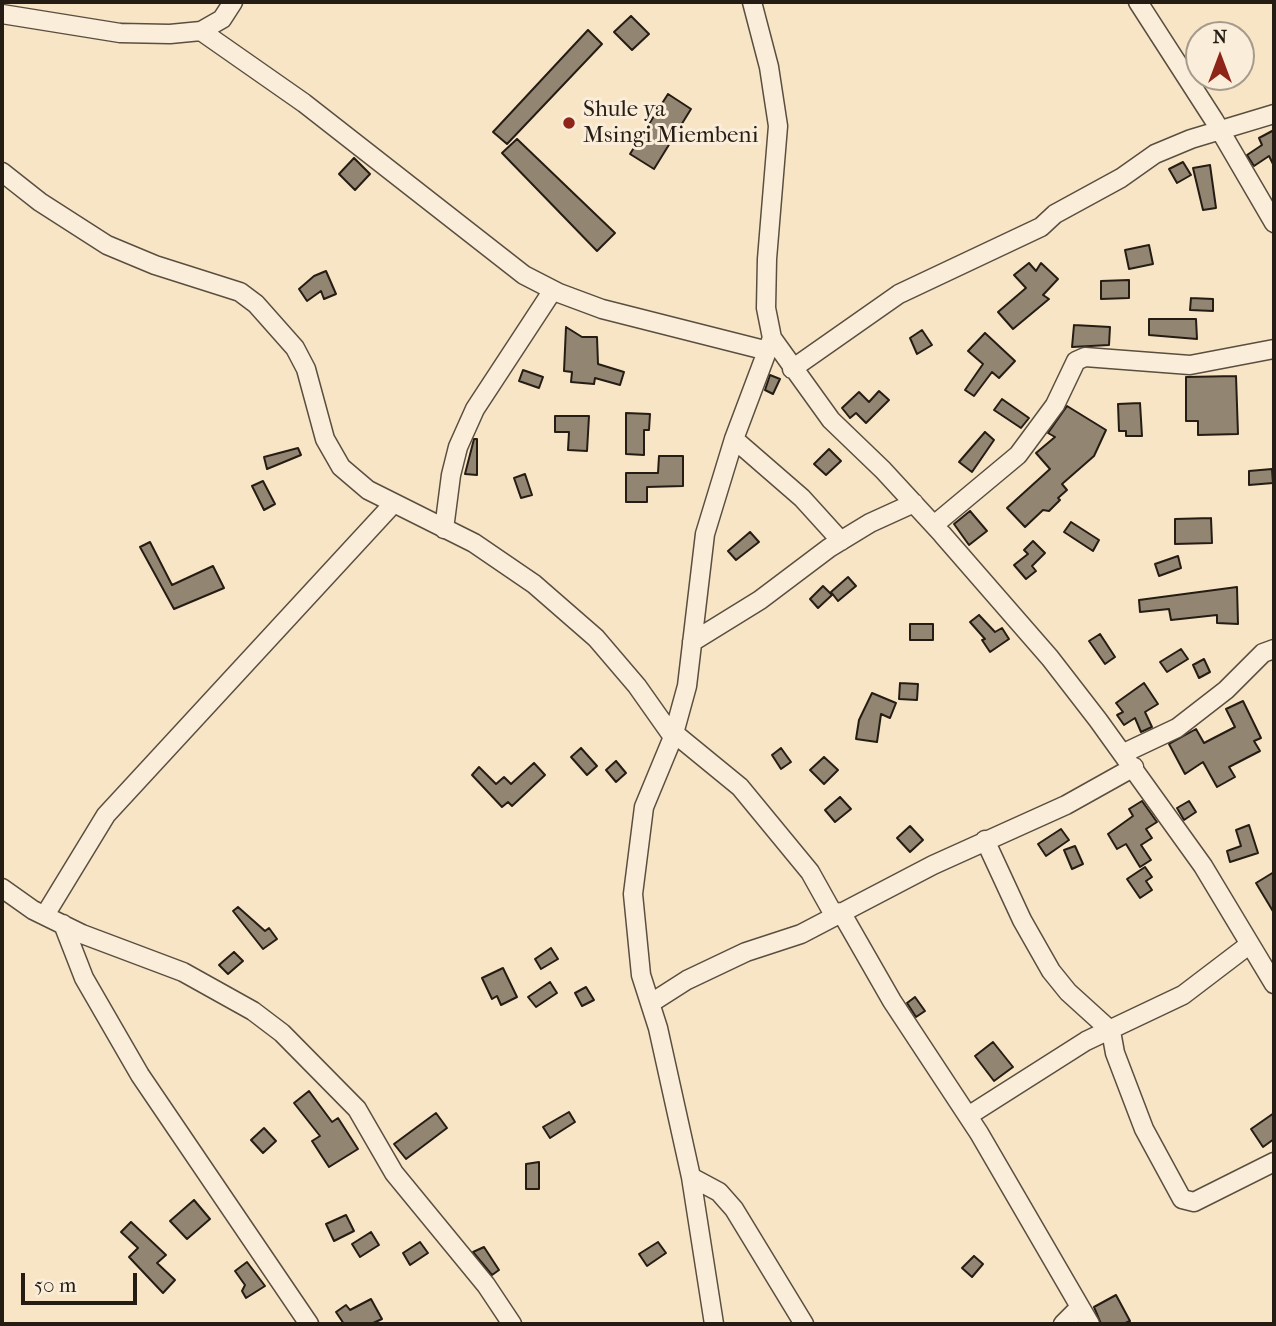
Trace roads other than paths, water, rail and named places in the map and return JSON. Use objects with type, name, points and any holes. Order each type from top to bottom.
[{"type":"street","points":[[2,14],[120,33],[170,34],[201,31],[222,19],[233,2]]},
{"type":"street","points":[[714,1324],[691,1177],[641,975],[634,918],[636,857],[644,807],[674,735],[687,686],[705,534],[734,439],[770,345],[766,308],[767,259],[778,126],[769,66],[752,2]]},
{"type":"street","points":[[1138,2],[1220,130],[1274,223]]},
{"type":"street","points":[[201,31],[304,103],[524,275],[553,290],[602,309],[770,345],[831,420],[914,503],[1050,658],[1129,760],[1203,866],[1274,984]]},
{"type":"street","points":[[792,369],[899,294],[1041,227],[1062,209],[1121,178],[1155,154],[1274,114]]},
{"type":"street","points":[[2,172],[40,202],[107,245],[155,265],[240,292],[256,304],[295,348],[306,369],[325,439],[341,467],[368,490],[474,543],[534,584],[596,638],[674,735],[740,787],[810,872],[837,913],[968,1116],[1090,1324]]},
{"type":"street","points":[[444,529],[451,475],[458,447],[475,410],[553,290]]},
{"type":"street","points":[[934,525],[1018,455],[1055,405],[1076,361],[1085,357],[1190,365],[1274,349]]},
{"type":"street","points":[[734,439],[802,498],[841,541]]},
{"type":"street","points":[[692,642],[760,600],[841,541],[914,503]]},
{"type":"street","points":[[45,915],[106,815],[393,504]]},
{"type":"street","points":[[650,1003],[725,962],[801,934],[837,913],[985,840],[1066,805],[1177,729],[1226,690],[1263,653],[1274,649]]},
{"type":"street","points":[[985,840],[1022,920],[1051,971],[1068,992],[1111,1031],[1119,1063],[1144,1129],[1182,1199],[1194,1202],[1274,1162]]},
{"type":"street","points":[[2,888],[63,924],[183,972],[254,1011],[282,1033],[357,1110],[394,1173],[472,1267],[512,1324]]},
{"type":"street","points":[[63,924],[84,978],[140,1075],[300,1320]]},
{"type":"street","points":[[968,1116],[1086,1041],[1183,995],[1250,944]]},
{"type":"street","points":[[691,1177],[719,1192],[734,1209],[804,1324]]},
{"type":"street","points":[[1063,1324],[1080,1307]]},
{"type":"place","name":"Shule ya Msingi Miembeni","points":[[569,123]]}]
